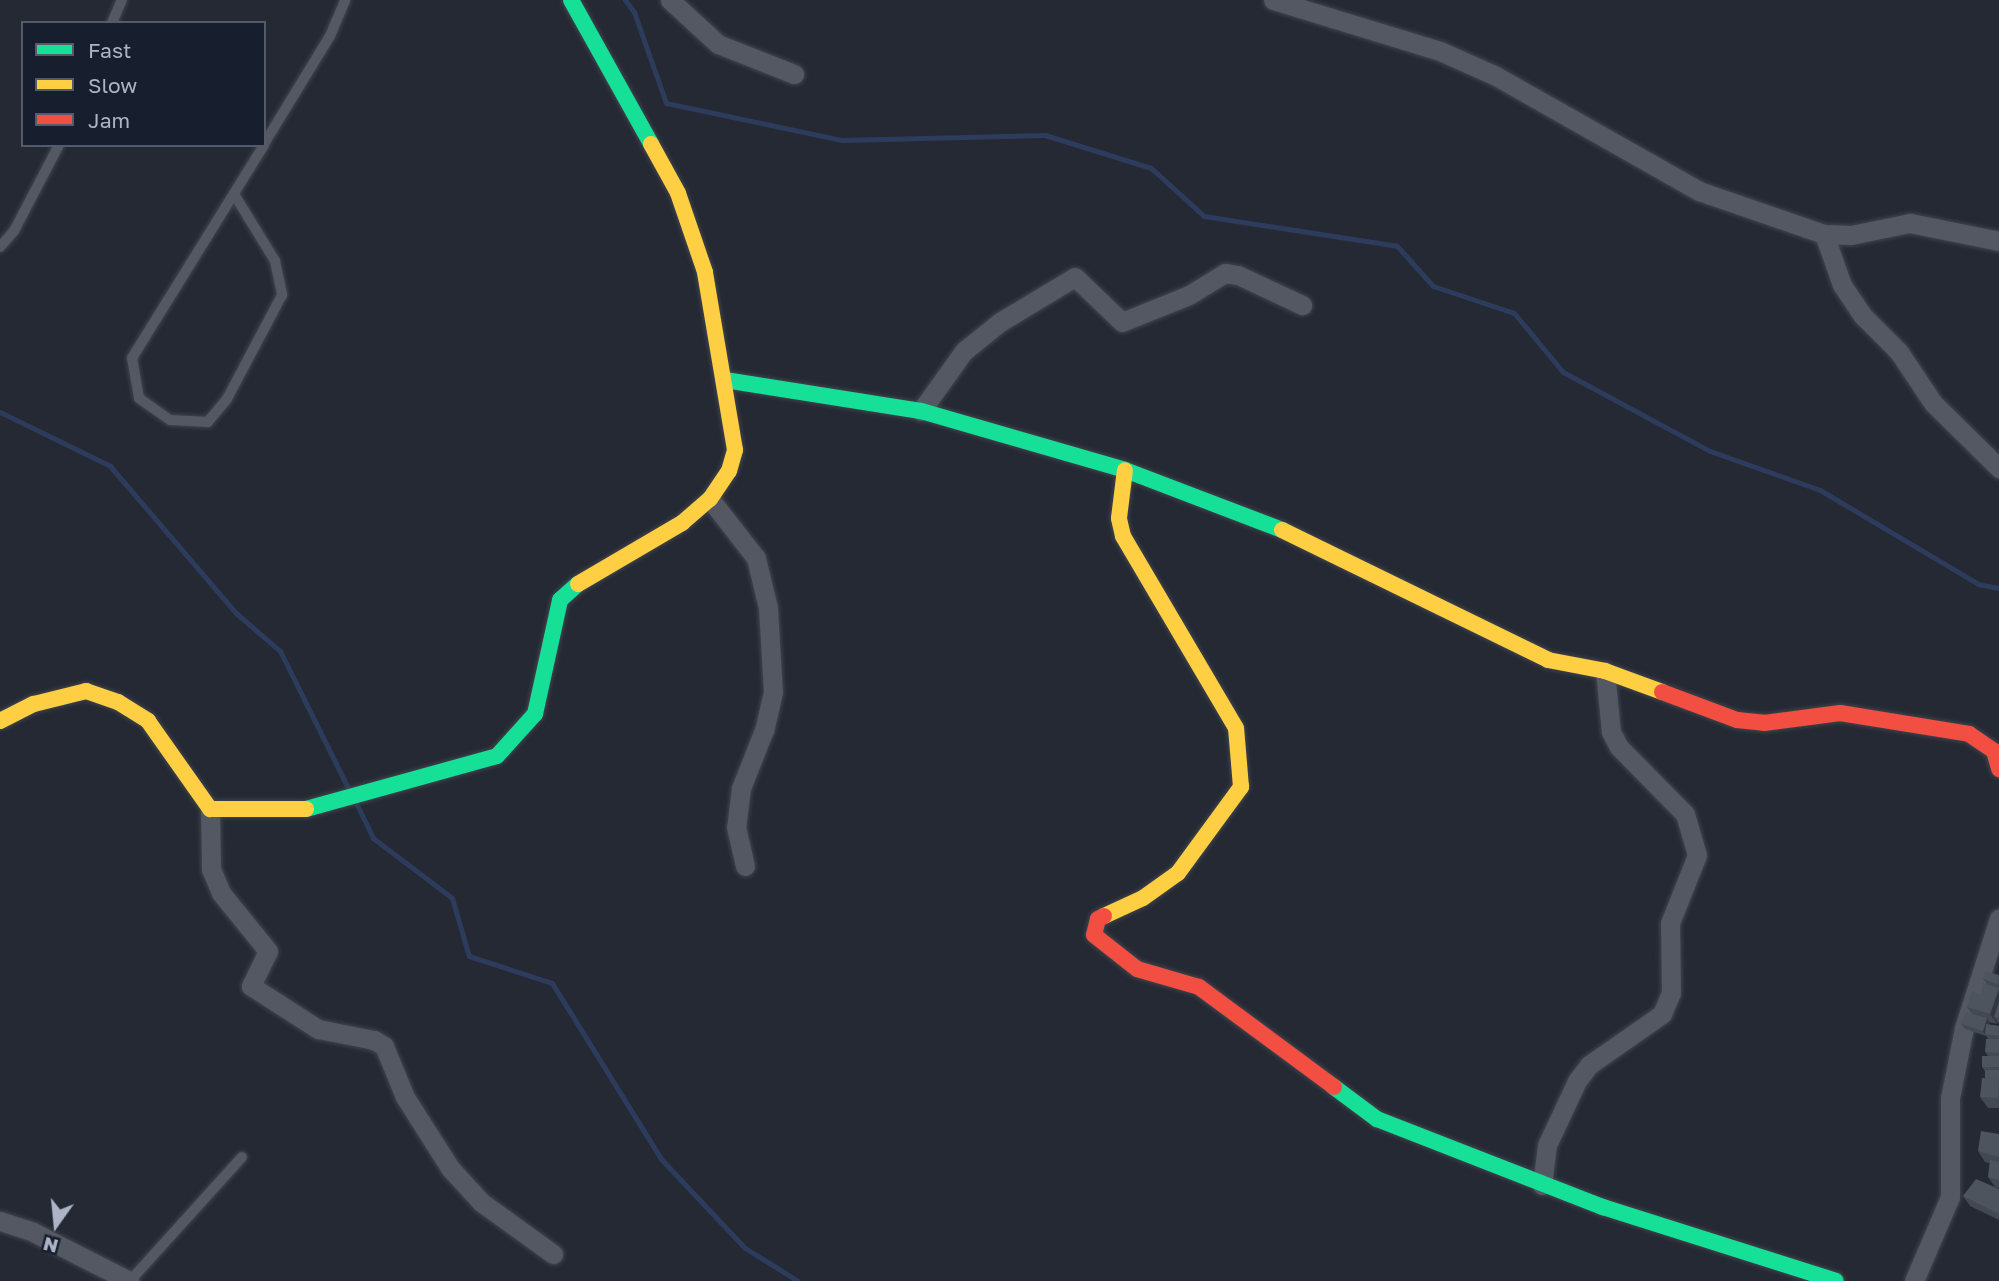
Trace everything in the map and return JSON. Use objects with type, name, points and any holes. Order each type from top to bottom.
[{"type":"street","points":[[210,809],[316,809],[497,756],[535,714],[542,697],[560,600],[571,589],[682,523],[710,499],[729,471],[735,450],[725,380],[705,272],[678,192],[570,0]]},
{"type":"street","points":[[670,0],[718,44],[794,74]]},
{"type":"street","points":[[1273,0],[1440,51],[1494,75],[1699,191],[1824,234],[1851,234],[1910,223],[1999,241]]},
{"type":"street","points":[[1824,234],[1842,285],[1863,316],[1899,352],[1933,403],[1999,468]]},
{"type":"street","points":[[921,411],[964,351],[1000,322],[1075,277],[1122,322],[1189,295],[1225,273],[1238,275],[1302,305]]},
{"type":"street","points":[[725,380],[921,411],[1125,470],[1247,513],[1548,660],[1605,671],[1737,720],[1764,723],[1840,713],[1969,734],[1994,751],[1999,769]]},
{"type":"street","points":[[1125,470],[1119,518],[1123,536],[1236,728],[1241,787],[1178,873],[1143,898],[1098,919],[1094,935],[1137,969],[1199,987],[1377,1119],[1542,1185],[1836,1281]]},
{"type":"street","points":[[710,499],[755,558],[768,608],[773,692],[764,730],[741,788],[736,827],[745,866]]},
{"type":"street","points":[[1542,1185],[1547,1145],[1577,1081],[1589,1065],[1662,1014],[1671,993],[1670,923],[1697,855],[1685,814],[1619,747],[1611,732],[1605,671]]},
{"type":"street","points":[[0,722],[34,704],[86,691],[118,702],[148,721],[173,749],[194,792],[210,809],[211,869],[221,893],[268,951],[251,986],[318,1029],[374,1040],[384,1046],[405,1097],[450,1168],[481,1202],[552,1254]]},
{"type":"street","points":[[1914,1281],[1950,1197],[1950,1098],[1964,1028],[1999,918]]},
{"type":"street","points":[[0,1221],[33,1232],[130,1281]]},
{"type":"lane","points":[[113,21],[122,0]]},
{"type":"lane","points":[[266,142],[330,36],[345,0]]},
{"type":"lane","points":[[0,247],[14,230],[58,147]]},
{"type":"lane","points":[[234,194],[275,261],[282,295],[227,399],[208,422],[170,420],[139,398],[132,358],[263,147]]},
{"type":"lane","points":[[130,1281],[242,1157]]},
{"type":"building","points":[[1985,971],[1999,975],[1998,984],[1983,979]]},
{"type":"building","points":[[1983,983],[1999,988],[1990,1014],[1967,1007],[1972,991],[1981,994]]},
{"type":"building","points":[[1999,1002],[1999,1018],[1994,1017]]},
{"type":"building","points":[[1965,1012],[1987,1018],[1983,1031],[1961,1024]]},
{"type":"building","points":[[1986,1024],[1999,1026],[1999,1036],[1985,1034]]},
{"type":"building","points":[[1986,1039],[1999,1039],[1999,1053],[1985,1052]]},
{"type":"building","points":[[1982,1056],[1999,1056],[1999,1067],[1982,1067]]},
{"type":"building","points":[[1985,1070],[1999,1070],[1999,1079],[1985,1078]]},
{"type":"building","points":[[1982,1078],[1999,1079],[1998,1098],[1980,1097]]},
{"type":"building","points":[[1981,1131],[1999,1134],[1999,1157],[1978,1151]]},
{"type":"building","points":[[1990,1160],[1999,1162],[1999,1180],[1988,1177]]},
{"type":"building","points":[[1976,1179],[1999,1189],[1999,1214],[1963,1196]]},
{"type":"waterway","points":[[625,0],[634,12],[666,103],[842,140],[1045,135],[1151,168],[1204,216],[1397,246],[1433,286],[1514,313],[1563,372],[1710,451],[1820,490],[1978,584],[1999,588]]},
{"type":"waterway","points":[[0,412],[110,466],[237,614],[280,651],[349,790]]},
{"type":"waterway","points":[[357,805],[373,838],[452,898],[469,956],[552,983],[661,1159],[745,1248],[798,1281]]},
{"type":"traffic: fast","points":[[571,0],[651,144]]},
{"type":"traffic: fast","points":[[725,380],[921,411],[1125,470],[1282,530]]},
{"type":"traffic: fast","points":[[306,809],[497,756],[535,714],[560,600],[578,584]]},
{"type":"traffic: fast","points":[[1334,1087],[1377,1119],[1603,1207],[1836,1281]]},
{"type":"traffic: slow","points":[[578,584],[682,523],[710,499],[729,471],[735,450],[705,272],[678,193],[651,144]]},
{"type":"traffic: slow","points":[[1104,916],[1143,898],[1178,873],[1241,787],[1236,728],[1123,536],[1119,518],[1125,470]]},
{"type":"traffic: slow","points":[[1282,530],[1548,660],[1605,671],[1662,692]]},
{"type":"traffic: slow","points":[[0,721],[34,704],[86,691],[118,702],[148,721],[210,809],[306,809]]},
{"type":"traffic: jam","points":[[1662,692],[1737,720],[1764,723],[1840,713],[1969,734],[1994,751],[1999,769]]},
{"type":"traffic: jam","points":[[1104,916],[1098,919],[1094,935],[1137,969],[1199,987],[1334,1087]]}]
